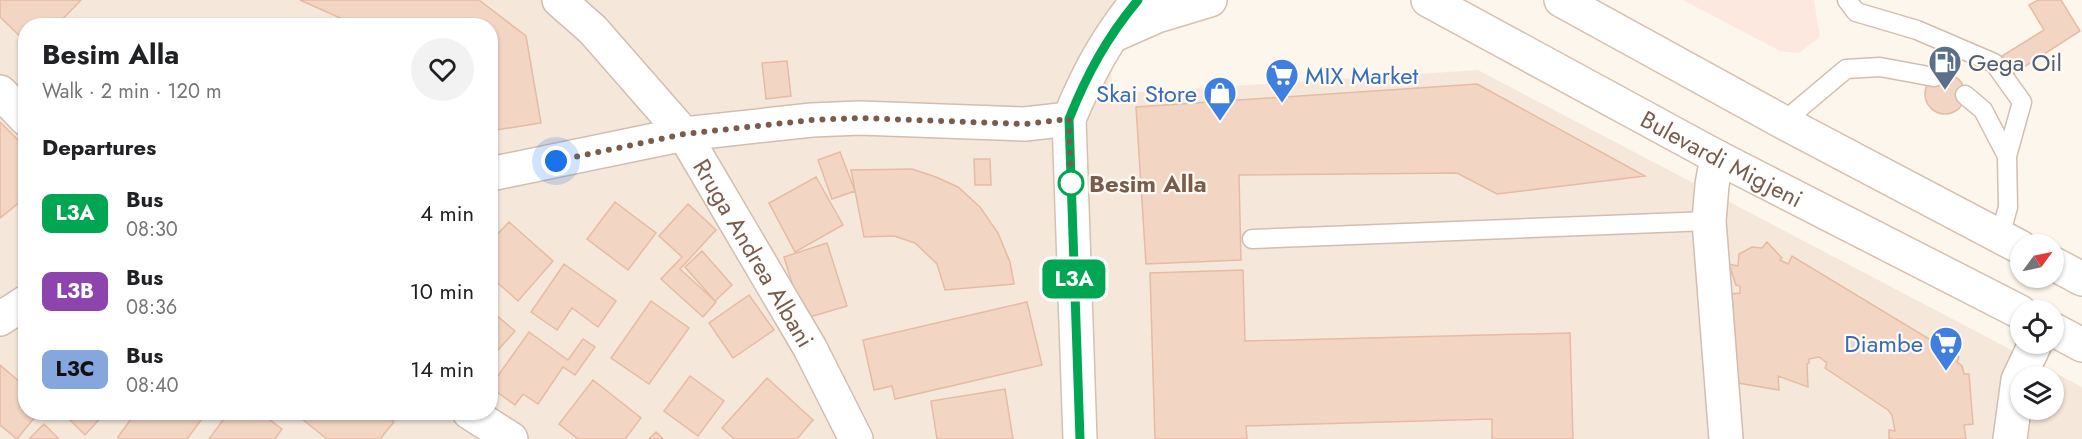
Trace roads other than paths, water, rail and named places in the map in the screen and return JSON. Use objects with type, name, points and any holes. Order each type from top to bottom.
[{"type":"main road","name":"Rruga Andrea Albani","points":[[559,0],[593,30],[684,134],[810,348],[854,437]]},
{"type":"main road","points":[[1080,439],[1069,119],[1088,74],[1110,37],[1138,0]]},
{"type":"main road","points":[[1110,37],[1157,16],[1210,0]]},
{"type":"main road","points":[[1404,0],[1456,15]]},
{"type":"main road","name":"Bulevardi Migjeni","points":[[1428,0],[1718,157],[2010,307]]},
{"type":"main road","points":[[1561,0],[1783,122],[2010,242]]},
{"type":"main road","points":[[0,92],[18,111]]},
{"type":"main road","points":[[498,172],[684,134],[812,120],[860,118],[1025,124],[1069,119]]},
{"type":"main road","points":[[1718,157],[1712,185],[1709,221],[1726,439]]},
{"type":"main road","points":[[2064,269],[2082,279]]},
{"type":"main road","points":[[0,319],[18,307]]},
{"type":"main road","points":[[2064,335],[2082,345]]},
{"type":"main road","points":[[2010,439],[2018,380],[2030,354]]},
{"type":"main road","points":[[481,420],[511,439]]},
{"type":"lane","points":[[1847,0],[1856,12],[1917,30],[1994,63],[2022,102],[2007,156],[2010,242]]},
{"type":"lane","points":[[1783,122],[1846,69],[1880,67],[1934,77]]},
{"type":"lane","points":[[1965,95],[1983,110],[2007,156]]},
{"type":"lane","points":[[1252,239],[1709,221]]},
{"type":"place","name":"Gega Oil","points":[[1945,91]]},
{"type":"place","name":"MIX Market","points":[[1282,104]]},
{"type":"place","name":"Skai Store","points":[[1220,122]]},
{"type":"place","name":"Besim Alla","points":[[1071,183]]},
{"type":"place","name":"Diambe","points":[[1946,372]]}]
